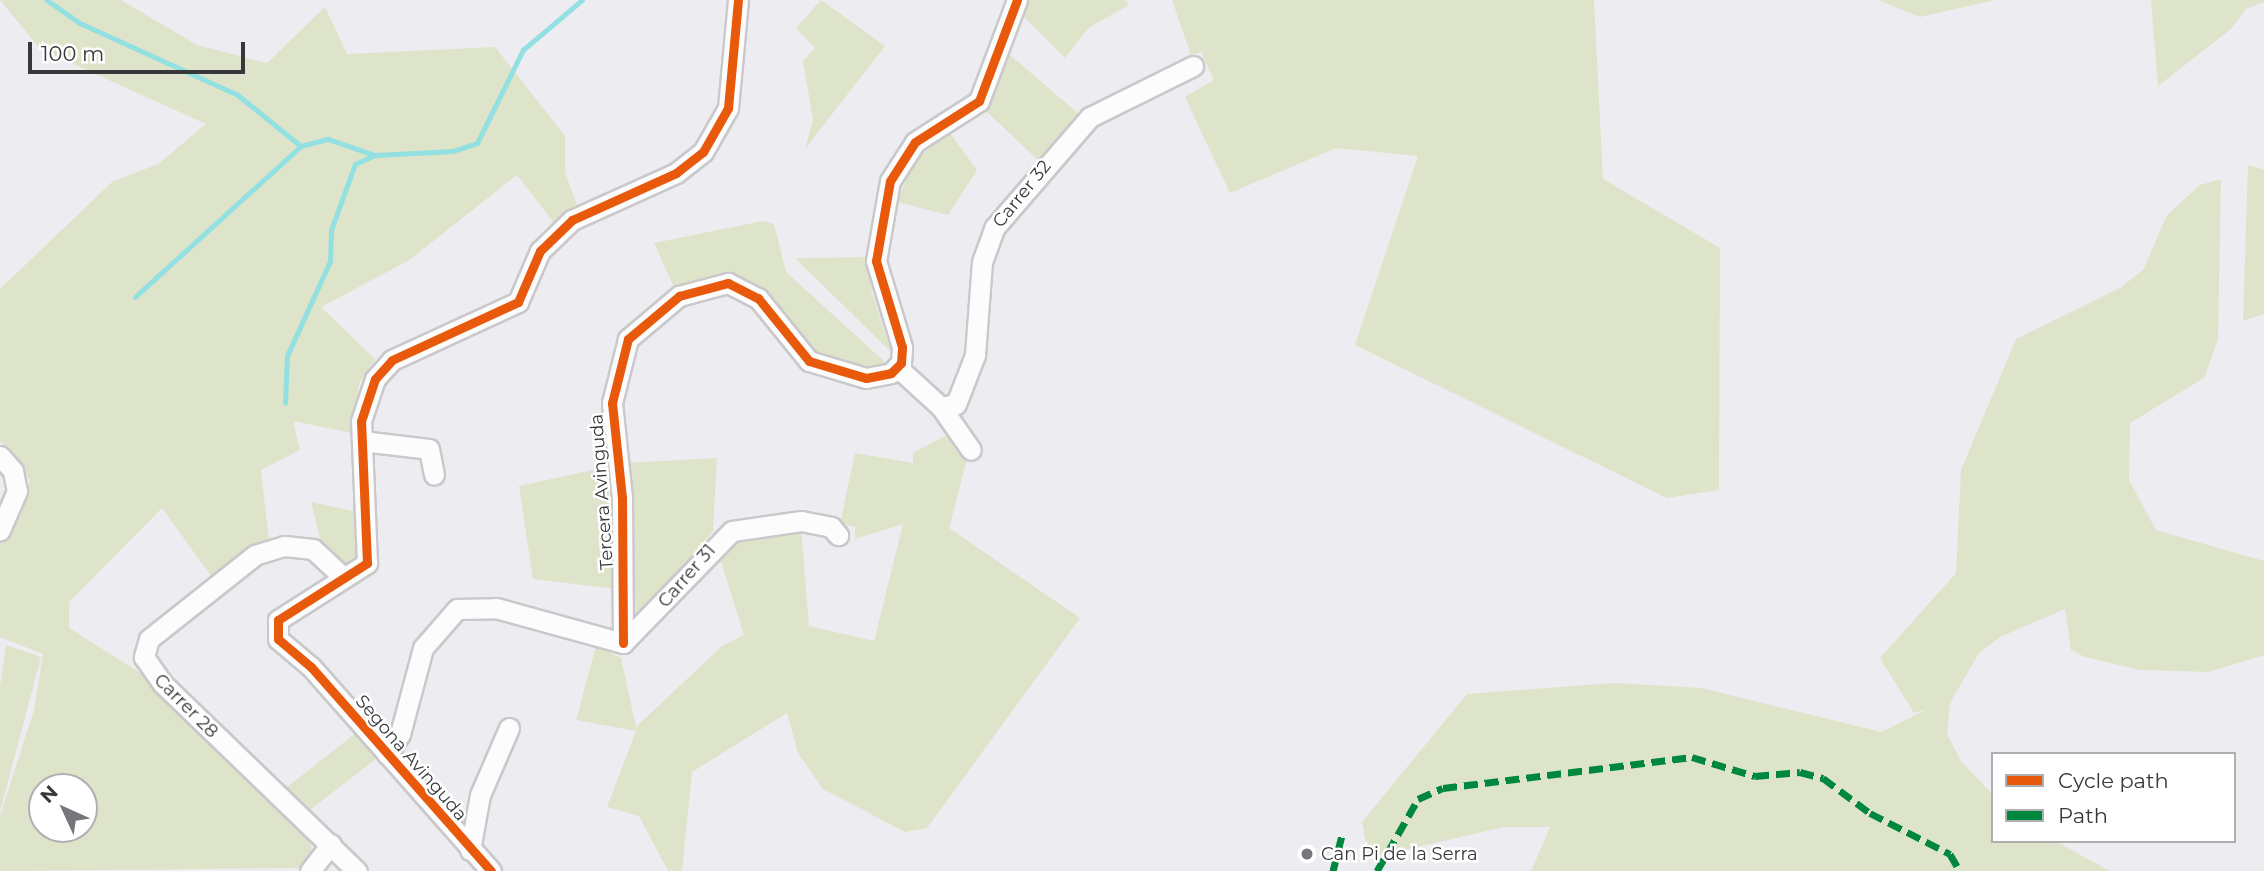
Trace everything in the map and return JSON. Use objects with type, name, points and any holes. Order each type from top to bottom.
[{"type":"street","name":"Segona Avinguda","points":[[491,871],[387,754],[278,639],[278,620],[362,568],[368,555],[362,441],[364,405],[388,363],[512,306],[541,251],[572,220],[687,167],[711,144],[728,108],[738,0]]},
{"type":"street","points":[[971,450],[941,407],[897,368],[902,347],[876,261],[890,181],[915,142],[979,101],[1017,0]]},
{"type":"street","name":"Carrer 32","points":[[941,407],[956,404],[968,384],[982,261],[995,227],[1090,117],[1193,66]]},
{"type":"street","name":"Tercera Avinguda","points":[[623,643],[622,498],[612,403],[619,361],[635,330],[679,296],[728,283],[758,298],[809,361],[866,378],[897,368]]},
{"type":"street","points":[[362,441],[429,449],[434,475]]},
{"type":"street","points":[[0,456],[13,471],[17,491],[0,530]]},
{"type":"street","name":"Carrer 31","points":[[623,643],[732,531],[801,521],[831,527],[838,535]]},
{"type":"street","name":"Carrer 28","points":[[343,578],[313,549],[266,550],[219,578],[149,639],[144,651],[162,683],[357,871]]},
{"type":"street","points":[[387,754],[400,734],[423,648],[457,609],[496,608],[623,643]]},
{"type":"street","points":[[470,849],[480,795],[509,727]]},
{"type":"street","points":[[310,871],[331,844]]},
{"type":"green space","points":[[0,0],[121,0],[197,45],[267,63],[325,7],[347,54],[495,47],[565,136],[565,173],[577,204],[554,223],[517,175],[408,261],[321,307],[375,359],[359,384],[352,433],[293,421],[300,450],[261,470],[269,540],[211,576],[162,508],[69,602],[69,628],[142,674],[310,837],[312,851],[300,868],[0,871],[0,816],[34,710],[43,654],[0,637],[0,525],[20,518],[30,480],[0,441],[0,289],[112,182],[158,164],[206,124],[40,49]]},
{"type":"green space","points":[[821,0],[885,46],[805,149],[813,120],[803,61],[815,48],[796,28]]},
{"type":"green space","points":[[1025,0],[1125,0],[1129,5],[1088,28],[1065,58],[1019,12]]},
{"type":"green space","points":[[1172,0],[1594,0],[1603,179],[1720,248],[1719,490],[1667,498],[1355,345],[1418,156],[1336,148],[1230,193],[1185,97],[1214,80],[1201,52],[1191,55]]},
{"type":"green space","points":[[1878,0],[1995,0],[1920,17]]},
{"type":"green space","points":[[2151,0],[2264,2],[2246,9],[2231,29],[2158,86]]},
{"type":"green space","points":[[1004,50],[1080,115],[1039,161],[985,110]]},
{"type":"green space","points":[[949,132],[977,170],[948,215],[897,202],[913,162]]},
{"type":"green space","points":[[2248,165],[2264,170],[2264,314],[2243,321]]},
{"type":"green space","points":[[2221,179],[2218,339],[2204,378],[2130,423],[2129,480],[2156,530],[2264,561],[2264,655],[2209,672],[2140,670],[2085,657],[2071,650],[2065,609],[2000,637],[1979,653],[1950,703],[1947,734],[1961,761],[1991,793],[1991,843],[2059,843],[2110,871],[1531,871],[1550,827],[1504,827],[1369,858],[1362,822],[1467,694],[1614,683],[1702,688],[1881,732],[1926,710],[1914,713],[1880,658],[1956,573],[1961,470],[2016,339],[2120,288],[2143,270],[2167,215],[2200,185]]},
{"type":"green space","points":[[763,221],[774,224],[786,272],[885,362],[873,367],[815,355],[767,294],[742,277],[725,274],[675,289],[654,243]]},
{"type":"green space","points":[[866,257],[872,293],[891,352],[795,258]]},
{"type":"green space","points":[[949,434],[968,456],[949,528],[1080,618],[927,828],[905,832],[823,789],[798,753],[787,713],[692,772],[682,871],[668,871],[639,816],[607,807],[636,731],[576,720],[596,646],[621,658],[636,727],[722,646],[744,635],[717,549],[724,542],[801,528],[809,626],[874,641],[903,524],[855,539],[855,527],[840,523],[855,453],[913,463],[913,453]]},
{"type":"green space","points":[[717,458],[713,531],[635,625],[626,463]]},
{"type":"green space","points":[[607,467],[616,589],[533,579],[519,486]]},
{"type":"green space","points":[[311,502],[358,512],[359,559],[343,564],[321,542]]},
{"type":"green space","points":[[6,645],[41,657],[0,812],[0,686]]},
{"type":"green space","points":[[357,732],[377,758],[310,810],[286,788]]},
{"type":"waterway","points":[[47,0],[80,23],[238,95],[301,146],[328,139],[375,155]]},
{"type":"waterway","points":[[285,403],[287,356],[330,261],[331,230],[355,164],[375,155],[453,151],[477,143],[523,50],[582,0]]},
{"type":"waterway","points":[[135,297],[301,146]]},
{"type":"marked path","points":[[1377,871],[1418,799],[1443,788],[1692,757],[1755,776],[1800,772],[1823,778],[1870,813],[1950,854],[1960,871]]},
{"type":"marked path","points":[[1333,871],[1342,836]]},
{"type":"cycle path","points":[[491,871],[311,667],[278,639],[278,620],[367,563],[361,421],[375,379],[392,360],[518,302],[540,251],[572,220],[676,173],[703,152],[728,108],[738,0]]},
{"type":"cycle path","points":[[623,643],[622,498],[612,403],[628,339],[679,296],[728,283],[758,298],[809,361],[866,378],[891,373],[901,363],[902,347],[876,261],[890,181],[915,142],[979,101],[1017,0]]},
{"type":"place","name":"Can Pi de la Serra","points":[[1307,854]]}]
